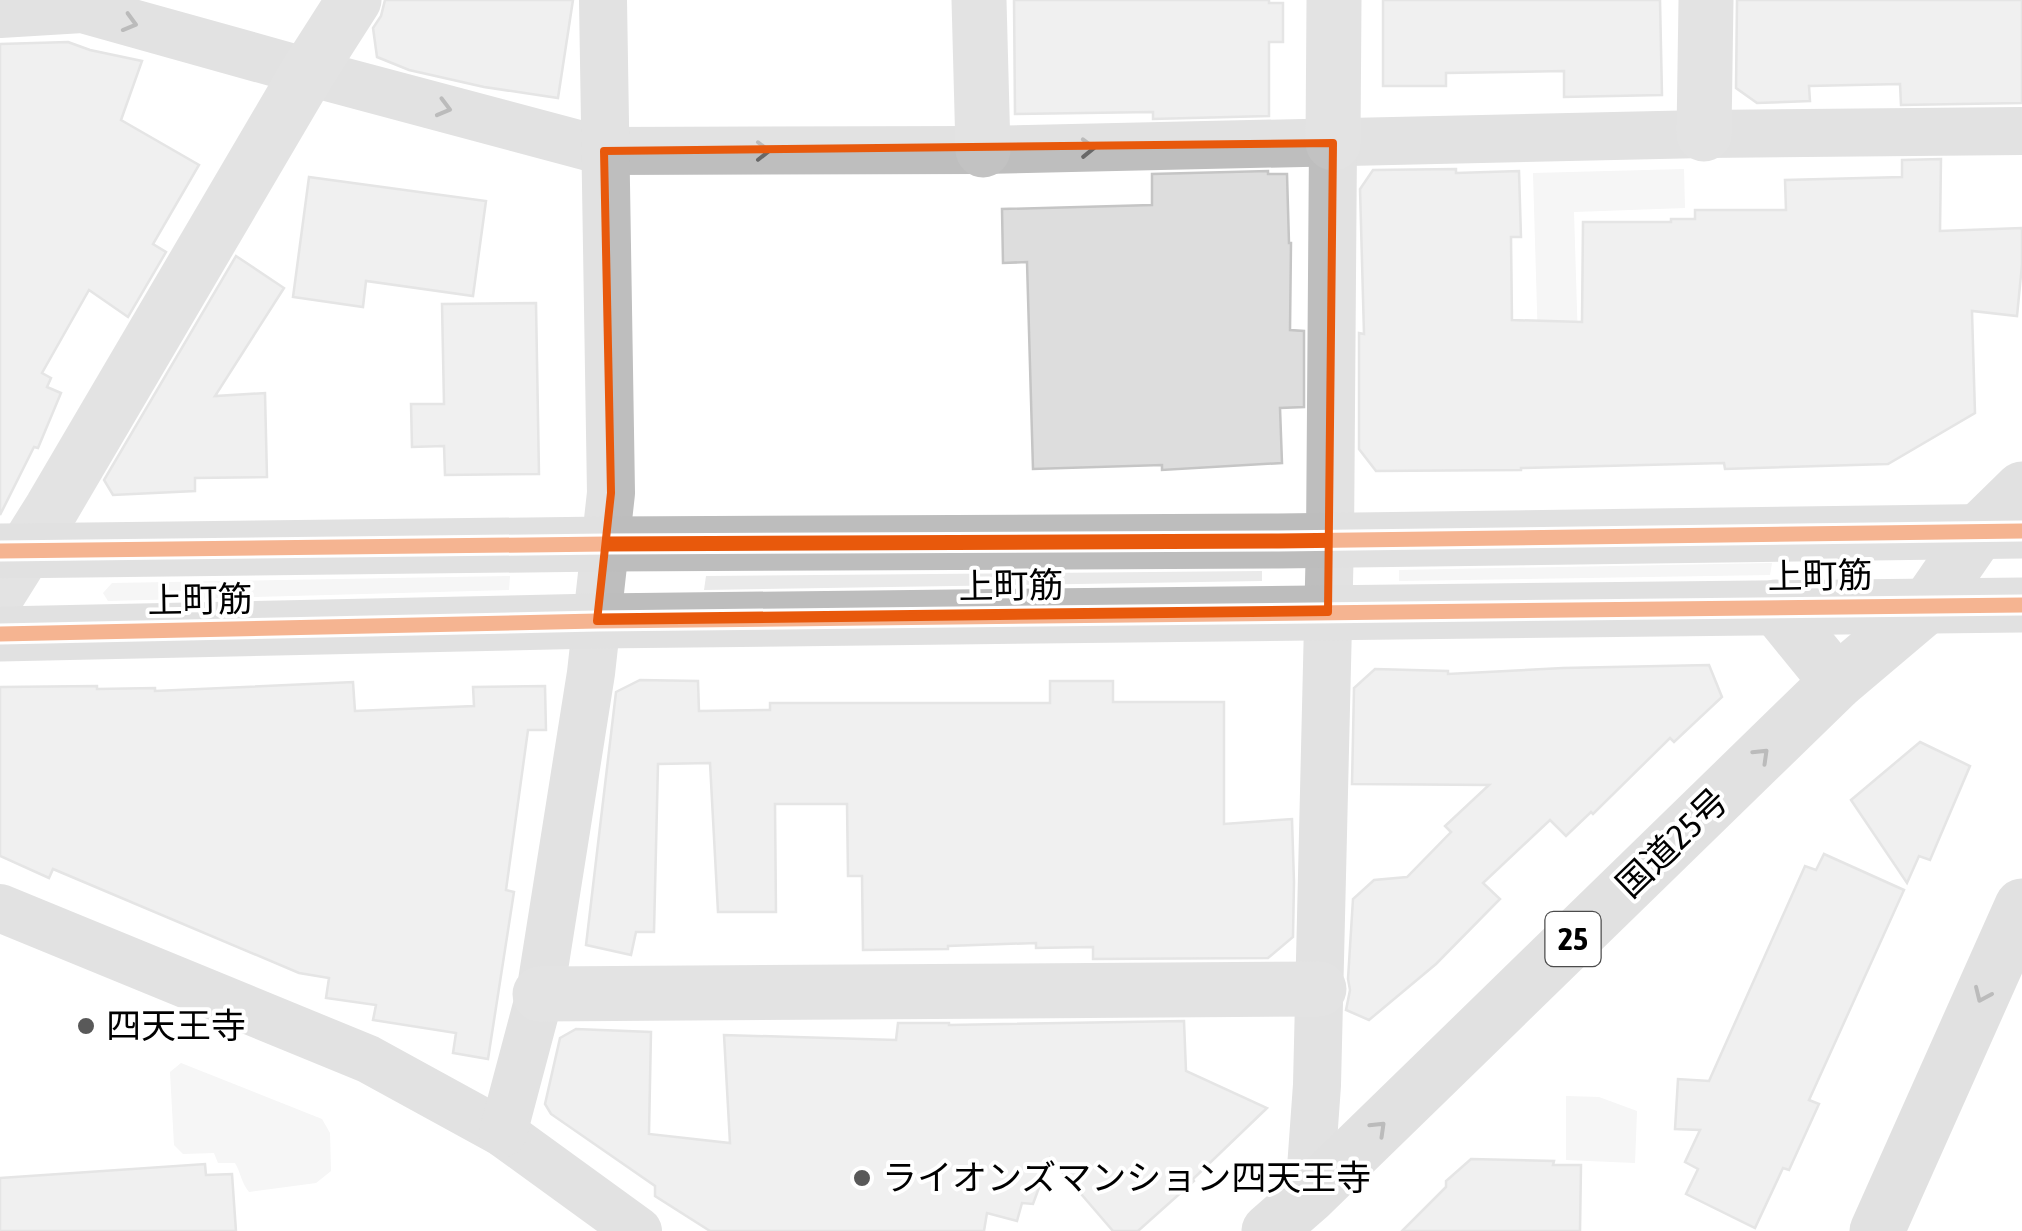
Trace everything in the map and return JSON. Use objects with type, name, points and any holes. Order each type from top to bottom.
[{"type":"main road","name":"国道25号","points":[[1269,1231],[1308,1214],[1837,682],[1928,604],[2001,531],[2022,488]]},
{"type":"main road","name":"上町筋","points":[[9,564],[606,544],[2001,531]]},
{"type":"main road","name":"上町筋","points":[[0,634],[597,622],[2022,605]]},
{"type":"main road","points":[[1776,607],[1837,682]]},
{"type":"main road","points":[[1876,1231],[2022,906]]},
{"type":"street","points":[[9,564],[354,0]]},
{"type":"street","points":[[504,1132],[540,994],[591,673],[606,544],[610,493],[603,0]]},
{"type":"street","points":[[979,0],[983,150]]},
{"type":"street","points":[[1308,1214],[1317,1085],[1330,540],[1334,0]]},
{"type":"street","points":[[1704,134],[1706,0]]},
{"type":"street","points":[[0,14],[84,4],[308,72],[604,151],[983,150],[2022,130]]},
{"type":"street","points":[[0,908],[368,1059],[504,1132],[638,1231]]},
{"type":"street","points":[[540,994],[1319,989]]},
{"type":"highlighted area","points":[[1333,143],[1328,612],[597,621],[611,493],[604,151]]},
{"type":"shaded area","points":[[1684,169],[1685,208],[1574,212],[1579,375],[1539,377],[1533,173]]},
{"type":"shaded area","points":[[1772,563],[1770,575],[1399,581],[1399,570]]},
{"type":"shaded area","points":[[1262,571],[1262,581],[704,590],[706,576]]},
{"type":"shaded area","points":[[510,576],[509,590],[108,601],[103,593],[112,583]]},
{"type":"shaded area","points":[[181,1063],[322,1119],[330,1133],[331,1171],[316,1183],[249,1192],[235,1163],[218,1163],[214,1153],[183,1154],[174,1145],[170,1072]]},
{"type":"shaded area","points":[[1566,1096],[1599,1097],[1637,1111],[1635,1163],[1566,1160]]},
{"type":"building","points":[[385,0],[573,0],[558,98],[484,87],[409,70],[377,57],[373,28]]},
{"type":"building","points":[[1014,0],[1283,3],[1283,42],[1269,42],[1269,116],[1153,119],[1153,112],[1015,114]]},
{"type":"building","points":[[1383,0],[1660,0],[1662,95],[1564,97],[1564,71],[1446,73],[1446,86],[1383,86]]},
{"type":"building","points":[[1737,0],[2022,0],[2022,103],[1901,105],[1900,84],[1809,86],[1810,101],[1757,103],[1736,88]]},
{"type":"building","points":[[68,42],[142,61],[121,120],[199,165],[153,244],[166,252],[128,317],[89,290],[42,373],[51,378],[47,387],[61,393],[38,448],[34,447],[0,515],[0,44]]},
{"type":"building","points":[[1941,159],[1940,231],[2022,228],[2017,316],[1972,311],[1975,413],[1888,464],[1725,469],[1724,463],[1376,471],[1359,449],[1359,333],[1364,334],[1360,189],[1373,170],[1519,171],[1521,237],[1511,237],[1512,320],[1582,322],[1583,222],[1671,222],[1695,219],[1695,210],[1786,210],[1785,180],[1902,177],[1902,160]]},
{"type":"building","points":[[1152,174],[1287,174],[1290,330],[1304,331],[1304,407],[1280,408],[1282,463],[1162,470],[1162,465],[1033,469],[1027,262],[1003,263],[1002,209],[1152,205]]},
{"type":"building","points":[[309,177],[486,201],[473,296],[366,281],[363,307],[293,297]]},
{"type":"building","points":[[236,256],[284,288],[215,396],[265,393],[267,477],[195,478],[195,491],[113,495],[104,480]]},
{"type":"building","points":[[536,303],[539,474],[445,475],[444,446],[412,447],[411,404],[444,404],[442,304]]},
{"type":"building","points":[[1709,665],[1722,697],[1674,742],[1670,738],[1566,836],[1550,820],[1483,883],[1500,899],[1436,964],[1369,1020],[1346,1010],[1353,899],[1374,880],[1407,877],[1451,832],[1445,826],[1489,785],[1352,784],[1354,688],[1375,669],[1448,674]]},
{"type":"building","points":[[640,680],[698,681],[699,711],[770,710],[770,703],[1050,703],[1050,681],[1113,681],[1113,702],[1224,702],[1224,824],[1292,819],[1293,937],[1268,958],[1093,959],[1093,947],[1036,948],[1036,943],[863,950],[862,876],[848,876],[847,804],[775,804],[776,912],[718,912],[710,763],[658,764],[654,932],[636,932],[631,955],[586,945],[616,692]]},
{"type":"building","points":[[353,682],[355,711],[474,706],[473,687],[545,686],[546,730],[528,730],[506,890],[514,892],[488,1059],[453,1053],[456,1033],[373,1020],[376,1005],[326,998],[329,978],[299,973],[53,869],[49,878],[0,856],[0,687],[97,686],[155,691]]},
{"type":"building","points":[[1920,742],[1970,766],[1930,860],[1919,856],[1907,883],[1851,800]]},
{"type":"building","points":[[1824,854],[1904,890],[1809,1100],[1819,1104],[1789,1170],[1783,1168],[1755,1228],[1686,1194],[1698,1169],[1685,1162],[1700,1130],[1675,1129],[1678,1079],[1709,1081],[1805,866],[1816,870]]},
{"type":"building","points":[[1184,1021],[1186,1071],[1267,1108],[1138,1231],[1113,1231],[1050,1158],[1033,1204],[1022,1203],[1017,1221],[987,1213],[984,1231],[710,1231],[655,1196],[655,1186],[551,1114],[545,1104],[560,1038],[576,1029],[651,1032],[649,1134],[730,1143],[724,1035],[896,1040],[898,1023]]},
{"type":"building","points":[[1471,1159],[1581,1165],[1580,1231],[1402,1231]]},
{"type":"building","points":[[205,1164],[206,1175],[232,1174],[236,1231],[0,1231],[0,1178]]},
{"type":"cycle path","points":[[0,551],[2022,531]]},
{"type":"cycle path","points":[[0,634],[597,621],[2022,605]]},
{"type":"place","name":"四天王寺","points":[[86,1026]]},
{"type":"place","name":"ライオンズマンション四天王寺","points":[[862,1178]]}]
